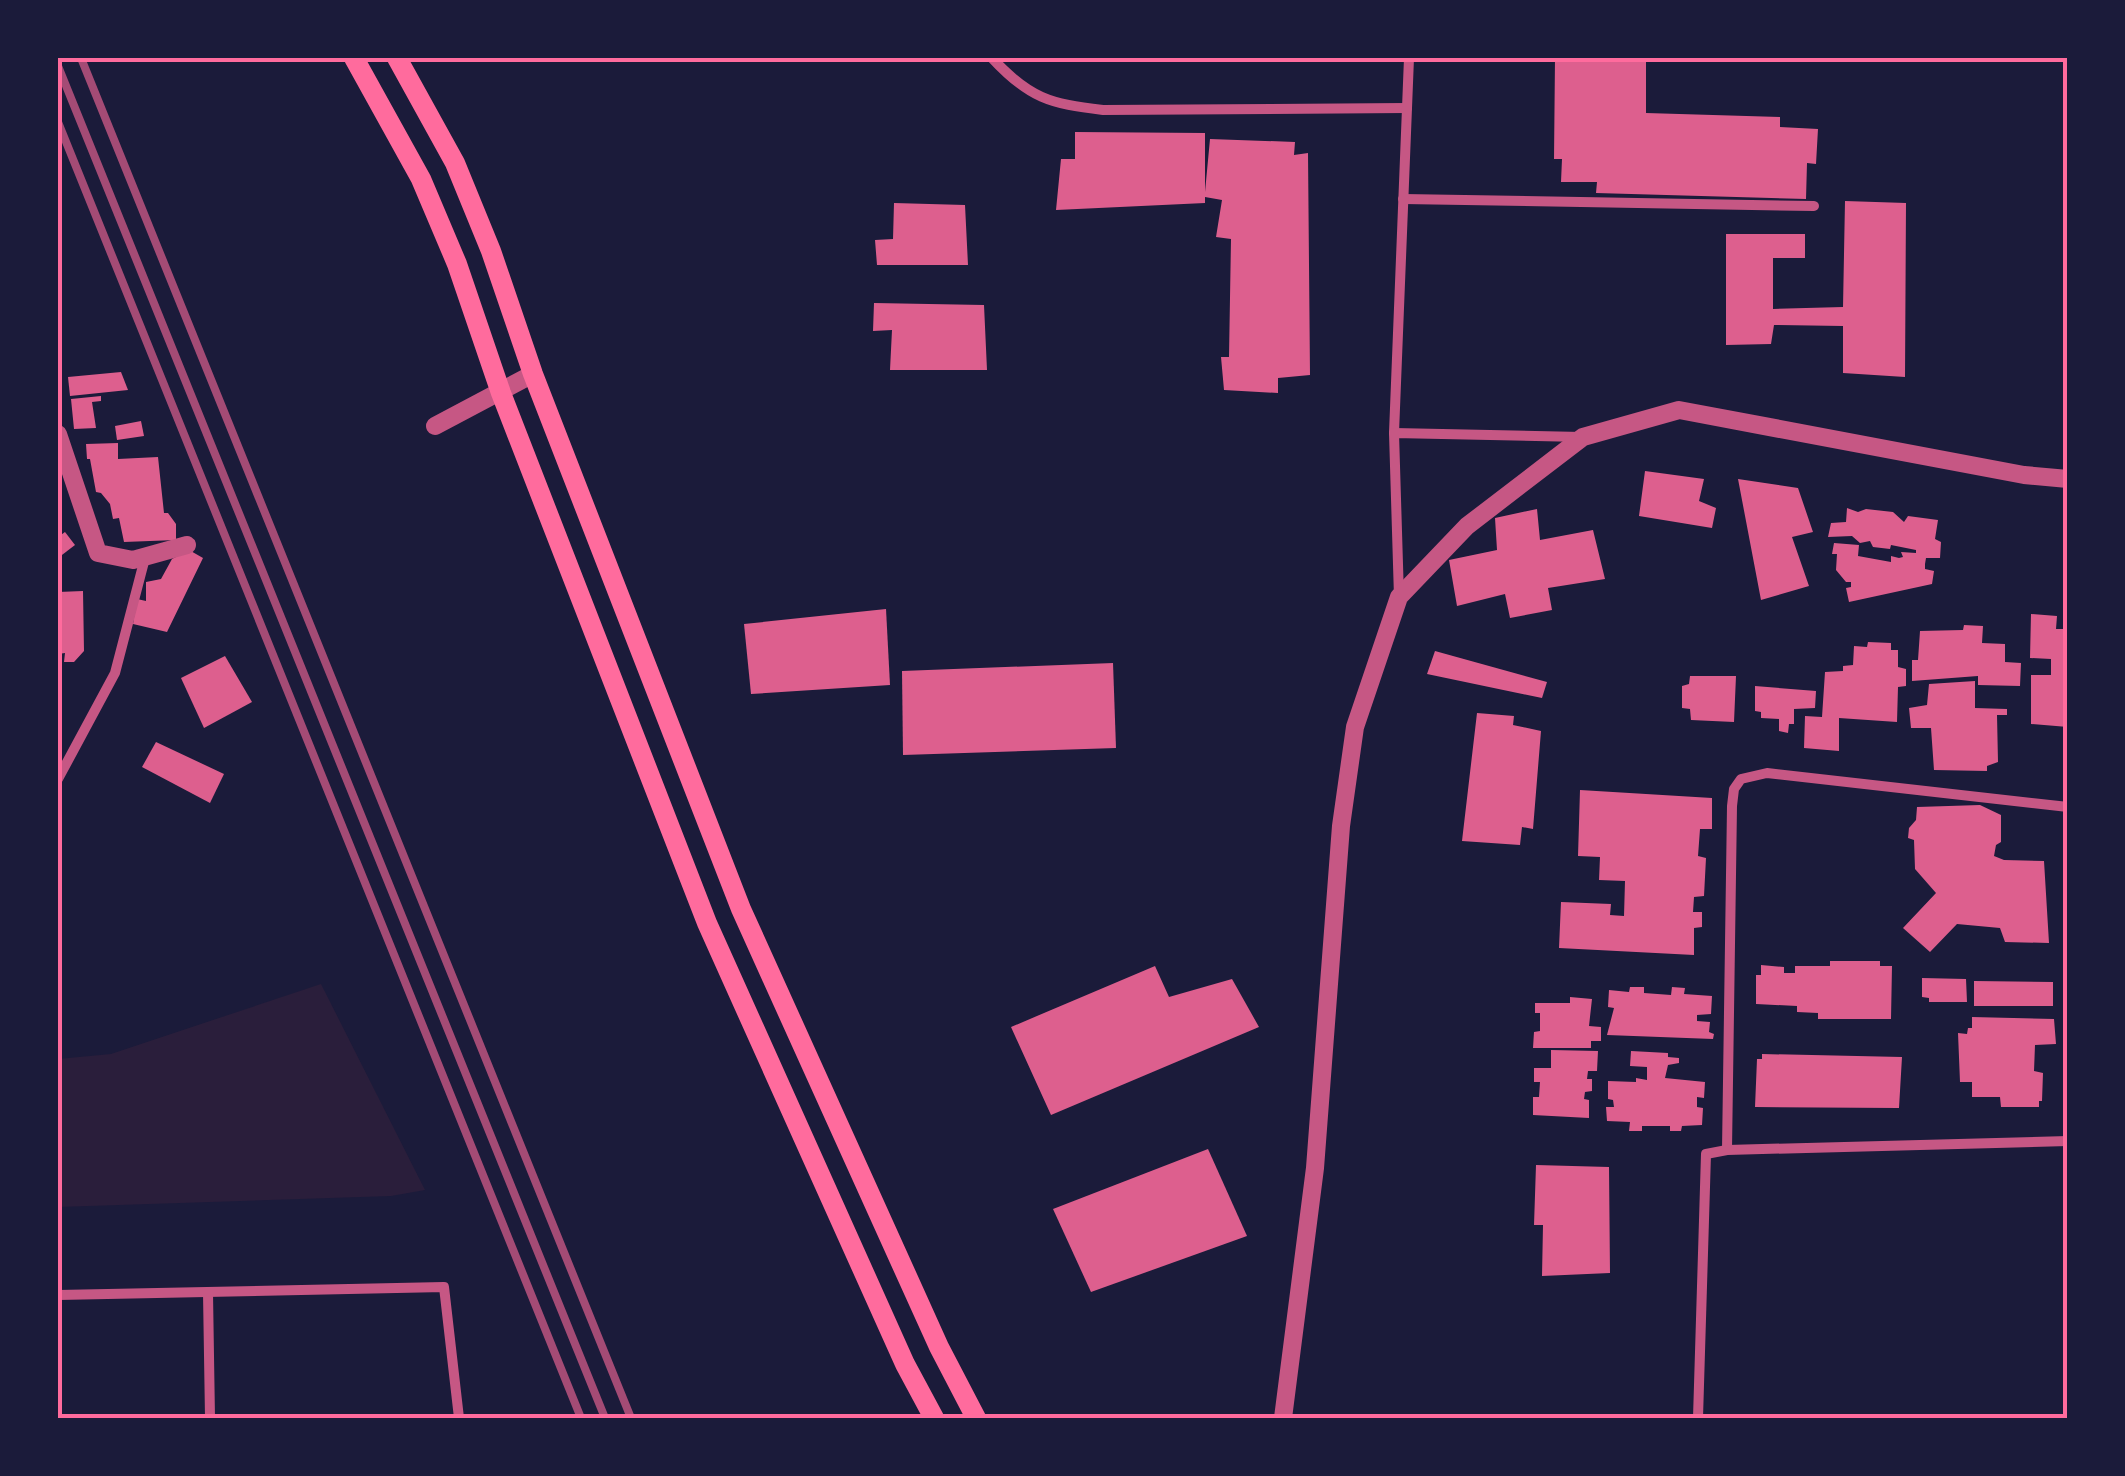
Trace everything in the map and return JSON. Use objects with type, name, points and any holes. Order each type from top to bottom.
[{"type":"main road","points":[[354,58],[422,179],[707,923],[905,1364],[934,1418]]},
{"type":"main road","points":[[397,58],[455,163],[491,251],[533,374],[741,909],[939,1348],[976,1418]]},
{"type":"street","points":[[992,58],[1016,84],[1058,105],[1103,110],[1407,108]]},
{"type":"street","points":[[1283,1418],[1315,1168],[1341,826],[1355,728],[1399,597],[1394,433],[1409,58]]},
{"type":"street","points":[[1403,199],[1814,206]]},
{"type":"street","points":[[435,426],[533,374]]},
{"type":"street","points":[[1394,433],[1583,437],[1680,410],[2024,475],[2068,479]]},
{"type":"street","points":[[58,434],[98,553],[134,560],[187,546]]},
{"type":"street","points":[[1399,597],[1467,526],[1583,437]]},
{"type":"street","points":[[58,779],[116,673],[146,556]]},
{"type":"street","points":[[1727,1150],[1732,806],[1734,788],[1741,779],[1767,773],[2068,808]]},
{"type":"street","points":[[1698,1418],[1706,1154],[1727,1150],[2068,1141]]},
{"type":"street","points":[[58,1295],[444,1287],[459,1418]]},
{"type":"street","points":[[208,1293],[210,1418]]},
{"type":"shaded area","points":[[321,984],[425,1190],[391,1196],[58,1207],[58,1059],[111,1054]]},
{"type":"building","points":[[1555,58],[1646,58],[1646,113],[1780,117],[1780,127],[1818,129],[1816,164],[1807,163],[1806,199],[1596,193],[1597,182],[1561,182],[1562,159],[1554,159]]},
{"type":"building","points":[[1075,132],[1205,133],[1205,192],[1210,139],[1295,142],[1294,155],[1308,153],[1310,375],[1278,378],[1278,393],[1224,390],[1221,357],[1229,357],[1231,239],[1216,237],[1222,200],[1205,197],[1205,203],[1056,210],[1061,159],[1075,159]]},
{"type":"building","points":[[1845,201],[1906,203],[1905,377],[1843,373],[1843,326],[1774,325],[1771,344],[1726,345],[1726,234],[1805,234],[1805,258],[1773,258],[1773,309],[1843,307]]},
{"type":"building","points":[[894,203],[965,205],[968,265],[877,265],[875,240],[893,239]]},
{"type":"building","points":[[874,303],[984,305],[987,370],[890,370],[892,330],[873,331]]},
{"type":"building","points":[[121,372],[128,390],[70,396],[68,377]]},
{"type":"building","points":[[101,396],[101,401],[92,402],[96,428],[74,429],[71,399]]},
{"type":"building","points":[[141,421],[144,436],[117,440],[115,426]]},
{"type":"building","points":[[118,443],[118,459],[158,457],[164,513],[176,524],[176,540],[124,542],[119,518],[113,519],[110,504],[96,492],[86,444]]},
{"type":"building","points":[[1645,471],[1704,479],[1699,501],[1716,508],[1712,528],[1639,516]]},
{"type":"building","points":[[1738,479],[1798,488],[1813,532],[1792,537],[1809,586],[1761,600]]},
{"type":"building","points":[[1847,508],[1858,512],[1893,512],[1904,522],[1908,516],[1938,520],[1935,539],[1941,542],[1940,558],[1926,558],[1925,564],[1925,569],[1934,571],[1932,584],[1849,602],[1846,588],[1851,587],[1851,582],[1846,582],[1836,570],[1834,543],[1859,545],[1858,556],[1891,562],[1891,556],[1899,558],[1903,557],[1901,552],[1916,550],[1891,545],[1890,549],[1873,547],[1870,541],[1860,543],[1852,536],[1828,537],[1831,523],[1846,522]]},
{"type":"building","points":[[1537,509],[1540,540],[1593,530],[1605,579],[1548,588],[1552,610],[1510,618],[1505,594],[1457,606],[1449,560],[1497,550],[1495,518]]},
{"type":"building","points":[[65,532],[75,545],[58,558],[58,537]]},
{"type":"building","points":[[189,550],[203,558],[167,632],[133,624],[137,599],[146,601],[146,582],[161,579],[172,559]]},
{"type":"building","points":[[83,591],[84,651],[74,662],[64,662],[65,653],[58,654],[58,592]]},
{"type":"building","points":[[886,609],[890,685],[751,694],[744,624]]},
{"type":"building","points":[[2031,614],[2057,616],[2056,629],[2067,629],[2068,727],[2031,724],[2031,675],[2051,675],[2051,659],[2030,658]]},
{"type":"building","points":[[1964,625],[1983,626],[1982,643],[2005,644],[2005,662],[2021,663],[2020,686],[1978,685],[1978,676],[1912,681],[1912,660],[1918,660],[1920,631],[1963,630]]},
{"type":"building","points":[[1868,642],[1891,643],[1891,650],[1898,650],[1898,667],[1906,669],[1906,686],[1898,687],[1897,722],[1839,718],[1839,751],[1804,748],[1805,716],[1822,717],[1825,672],[1843,671],[1843,666],[1853,665],[1854,646],[1867,647]]},
{"type":"building","points":[[1435,651],[1547,682],[1542,698],[1427,674]]},
{"type":"building","points":[[225,656],[252,702],[204,728],[181,678]]},
{"type":"building","points":[[1113,663],[1116,748],[903,755],[902,671]]},
{"type":"building","points":[[1690,676],[1736,676],[1734,722],[1691,720],[1690,709],[1682,708],[1682,686],[1689,684]]},
{"type":"building","points":[[1975,681],[1975,708],[2007,709],[2007,715],[1997,715],[1998,762],[1987,766],[1987,771],[1934,770],[1931,728],[1911,728],[1909,708],[1927,705],[1929,684]]},
{"type":"building","points":[[1755,686],[1816,691],[1815,708],[1794,709],[1794,724],[1789,724],[1788,733],[1779,731],[1779,719],[1761,718],[1761,712],[1755,711]]},
{"type":"building","points":[[1477,713],[1514,716],[1513,725],[1541,731],[1533,829],[1522,827],[1520,845],[1462,841]]},
{"type":"building","points":[[156,742],[224,774],[210,803],[142,767]]},
{"type":"building","points":[[1580,790],[1712,798],[1712,829],[1700,829],[1698,856],[1706,858],[1704,896],[1694,897],[1693,912],[1702,912],[1702,927],[1694,928],[1694,955],[1559,948],[1561,902],[1611,904],[1610,915],[1624,916],[1625,881],[1599,880],[1600,857],[1578,856]]},
{"type":"building","points":[[1980,805],[2001,815],[2001,842],[1996,845],[1994,856],[2044,861],[2049,943],[2005,942],[2000,928],[1957,924],[1930,952],[1903,928],[1936,893],[1915,869],[1914,840],[1908,838],[1909,828],[1916,820],[1917,807]]},
{"type":"building","points":[[1830,961],[1880,961],[1880,966],[1892,966],[1891,1019],[1818,1019],[1818,1013],[1797,1012],[1797,1006],[1756,1004],[1756,975],[1761,975],[1761,965],[1784,967],[1784,973],[1795,973],[1795,966],[1830,966]]},
{"type":"building","points":[[1155,966],[1169,997],[1232,979],[1259,1027],[1051,1115],[1011,1027]]},
{"type":"building","points":[[1922,978],[1966,979],[1967,1002],[1929,1002],[1929,998],[1922,997]]},
{"type":"building","points":[[1974,981],[2053,982],[2053,1006],[1974,1006]]},
{"type":"building","points":[[1630,987],[1644,987],[1644,993],[1671,995],[1672,987],[1685,988],[1684,994],[1712,996],[1711,1014],[1697,1015],[1697,1021],[1710,1022],[1713,1039],[1607,1035],[1614,1008],[1608,1007],[1609,990],[1629,992]]},
{"type":"building","points":[[1570,997],[1592,999],[1589,1026],[1601,1027],[1601,1041],[1591,1041],[1591,1048],[1533,1048],[1534,1032],[1540,1031],[1540,1013],[1535,1013],[1535,1003],[1570,1003]]},
{"type":"building","points":[[1972,1017],[2054,1019],[2056,1044],[2035,1045],[2034,1071],[2043,1073],[2039,1107],[2001,1107],[2000,1097],[1972,1097],[1972,1082],[1960,1082],[1958,1033],[1967,1034],[1968,1028],[1972,1028]]},
{"type":"building","points":[[1551,1050],[1598,1051],[1597,1071],[1588,1071],[1592,1091],[1585,1092],[1584,1099],[1589,1100],[1589,1118],[1533,1115],[1533,1097],[1539,1097],[1540,1082],[1534,1082],[1534,1068],[1551,1068]]},
{"type":"building","points":[[1631,1051],[1668,1053],[1668,1057],[1679,1058],[1679,1063],[1668,1065],[1665,1078],[1705,1082],[1704,1098],[1697,1097],[1697,1107],[1703,1108],[1702,1125],[1682,1126],[1681,1131],[1670,1131],[1670,1126],[1642,1126],[1642,1131],[1629,1131],[1630,1122],[1607,1121],[1606,1107],[1614,1107],[1613,1100],[1608,1099],[1608,1081],[1647,1080],[1647,1067],[1630,1066]]},
{"type":"building","points":[[1762,1054],[1902,1057],[1899,1108],[1755,1107],[1757,1059],[1762,1059]]},
{"type":"building","points":[[1208,1149],[1247,1236],[1091,1292],[1053,1209]]},
{"type":"building","points":[[1536,1165],[1609,1167],[1610,1273],[1542,1276],[1543,1225],[1534,1225]]},
{"type":"railway","points":[[81,58],[631,1418]]},
{"type":"railway","points":[[58,66],[605,1418]]},
{"type":"railway","points":[[58,122],[581,1418]]}]
